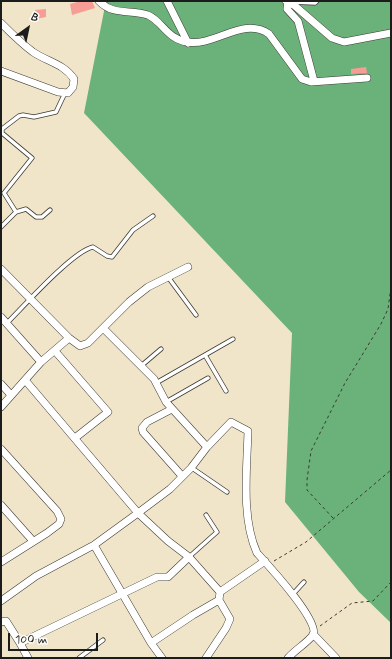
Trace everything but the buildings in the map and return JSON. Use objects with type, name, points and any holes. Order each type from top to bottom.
[{"type":"street","points":[[99,1],[108,8],[147,15],[173,38],[188,43],[204,41],[253,27],[259,29],[269,34],[302,80],[314,81],[367,78]]},
{"type":"street","points":[[168,1],[188,43]]},
{"type":"street","points":[[287,1],[286,8],[298,21],[314,81]]},
{"type":"street","points":[[287,1],[332,38],[344,42],[391,33]]},
{"type":"street","points":[[1,22],[17,39],[35,53],[69,71],[74,79],[73,87],[68,93],[58,92],[1,71]]},
{"type":"street","points":[[1,269],[68,338],[80,346],[88,343],[135,297],[148,287],[167,276],[188,267]]},
{"type":"street","points":[[1,317],[41,362]]},
{"type":"street","points":[[103,328],[156,382],[166,402],[208,446]]},
{"type":"street","points":[[1,407],[41,362],[68,338]]},
{"type":"street","points":[[55,351],[108,412],[75,438]]},
{"type":"street","points":[[25,380],[138,513],[168,541],[189,557],[220,592],[219,600],[230,619],[226,628],[206,658]]},
{"type":"street","points":[[1,384],[11,396]]},
{"type":"street","points":[[172,409],[146,422],[142,428],[143,432],[182,476]]},
{"type":"street","points":[[1,601],[36,576],[94,545],[170,489],[191,468],[208,446],[231,422],[248,431],[248,520],[253,543],[257,553],[267,563],[308,614],[314,632],[336,658]]},
{"type":"street","points":[[1,449],[57,511],[61,519],[59,524],[1,561]]},
{"type":"street","points":[[1,505],[33,542]]},
{"type":"street","points":[[94,545],[151,643],[162,658]]},
{"type":"street","points":[[20,643],[156,577],[168,577],[189,557]]},
{"type":"street","points":[[220,592],[267,563]]},
{"type":"street","points":[[151,643],[193,615],[219,600]]},
{"type":"street","points":[[1,622],[6,621],[28,658]]},
{"type":"street","points":[[288,658],[314,632]]},
{"type":"lane","points":[[287,1],[308,4],[315,3],[317,1]]},
{"type":"lane","points":[[16,212],[4,193],[32,158],[2,133],[2,129],[11,121],[23,115],[34,117],[56,112],[65,93]]},
{"type":"lane","points":[[1,227],[16,212],[26,208],[36,217],[42,217],[50,210]]},
{"type":"lane","points":[[7,323],[86,248],[93,247],[107,256],[112,257],[132,230],[153,216]]},
{"type":"lane","points":[[167,276],[196,315]]},
{"type":"lane","points":[[156,382],[233,339]]},
{"type":"lane","points":[[141,366],[161,349]]},
{"type":"lane","points":[[205,355],[226,391]]},
{"type":"lane","points":[[166,402],[208,378]]},
{"type":"lane","points":[[191,468],[227,492]]},
{"type":"lane","points":[[189,557],[218,532],[206,515]]},
{"type":"lane","points":[[292,594],[304,582]]},
{"type":"lane","points":[[79,658],[103,640]]},
{"type":"path","points":[[391,233],[391,238]]},
{"type":"path","points":[[334,518],[307,490],[311,451],[341,390],[388,309],[391,287]]},
{"type":"path","points":[[267,563],[306,542],[391,470]]},
{"type":"path","points":[[314,632],[352,603],[373,601],[391,582]]},
{"type":"green space","points":[[106,1],[391,1],[391,623],[359,592],[285,502],[292,333],[84,113]]}]
